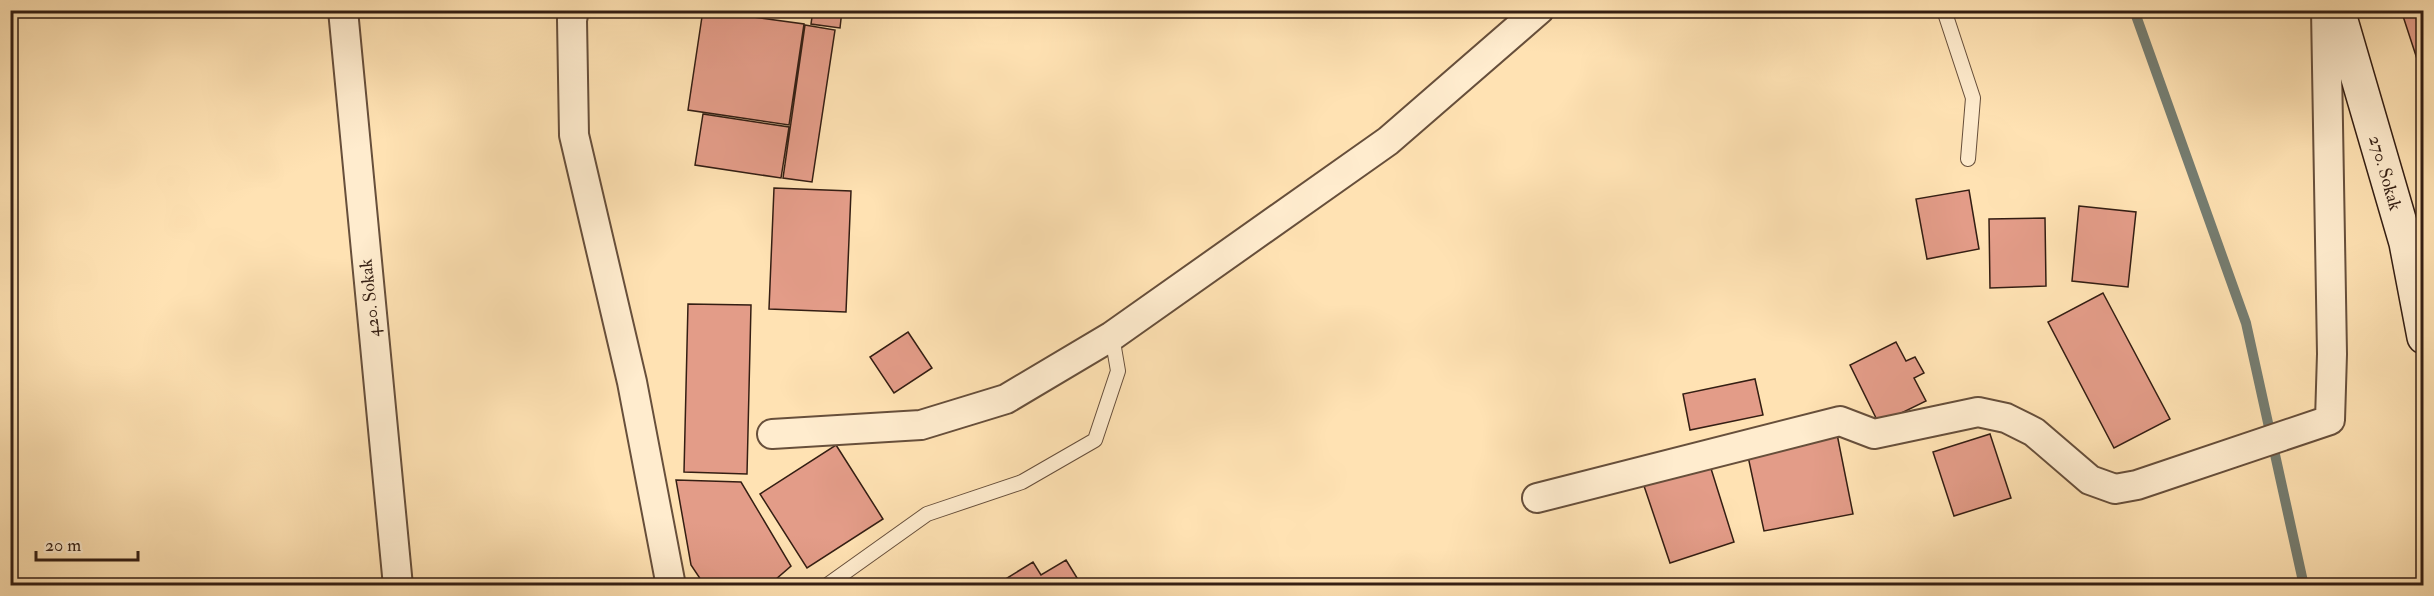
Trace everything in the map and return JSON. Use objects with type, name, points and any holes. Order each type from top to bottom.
[{"type":"street","name":"420. Sokak","points":[[343,10],[398,585]]},
{"type":"street","points":[[574,10],[572,20],[574,135],[632,382],[671,585]]},
{"type":"street","points":[[772,434],[921,425],[1006,399],[1112,336],[1388,141],[1539,10]]},
{"type":"street","points":[[1537,498],[1840,421],[1874,434],[1978,412],[2006,418],[2034,432],[2090,480],[2115,489],[2137,485],[2330,420],[2332,354],[2326,10]]},
{"type":"street","name":"270. Sokak","points":[[2338,10],[2406,243],[2424,337]]},
{"type":"lane","points":[[1944,10],[1973,98],[1968,159]]},
{"type":"lane","points":[[826,585],[927,514],[1022,482],[1095,440],[1118,371],[1112,336]]},
{"type":"building","points":[[703,10],[804,24],[789,125],[688,110]]},
{"type":"building","points":[[813,10],[842,10],[840,28],[811,24]]},
{"type":"building","points":[[2401,10],[2424,10],[2424,63],[2419,65]]},
{"type":"building","points":[[805,25],[835,30],[812,182],[783,178]]},
{"type":"building","points":[[703,114],[789,127],[781,178],[695,165]]},
{"type":"building","points":[[774,188],[851,191],[846,312],[769,309]]},
{"type":"building","points":[[1969,190],[1979,249],[1927,259],[1916,199]]},
{"type":"building","points":[[2079,206],[2136,212],[2128,287],[2072,281]]},
{"type":"building","points":[[2045,218],[2046,286],[1990,288],[1989,219]]},
{"type":"building","points":[[2103,293],[2170,419],[2114,448],[2048,322]]},
{"type":"building","points":[[688,304],[751,305],[747,474],[684,472]]},
{"type":"building","points":[[908,332],[932,368],[894,393],[870,357]]},
{"type":"building","points":[[1896,342],[1906,361],[1915,357],[1924,373],[1914,378],[1926,401],[1879,424],[1850,365]]},
{"type":"building","points":[[1755,379],[1763,415],[1690,430],[1683,394]]},
{"type":"building","points":[[1836,429],[1853,514],[1764,531],[1746,447]]},
{"type":"building","points":[[1990,434],[2011,498],[1954,516],[1933,452]]},
{"type":"building","points":[[836,445],[883,519],[807,568],[760,494]]},
{"type":"building","points":[[1708,459],[1734,542],[1670,563],[1642,480]]},
{"type":"building","points":[[676,480],[741,482],[791,566],[768,586],[705,586],[691,565]]},
{"type":"building","points":[[1066,560],[1082,586],[1001,586],[999,583],[1033,562],[1041,575]]},
{"type":"waterway","points":[[2134,10],[2246,323],[2304,586]]}]
